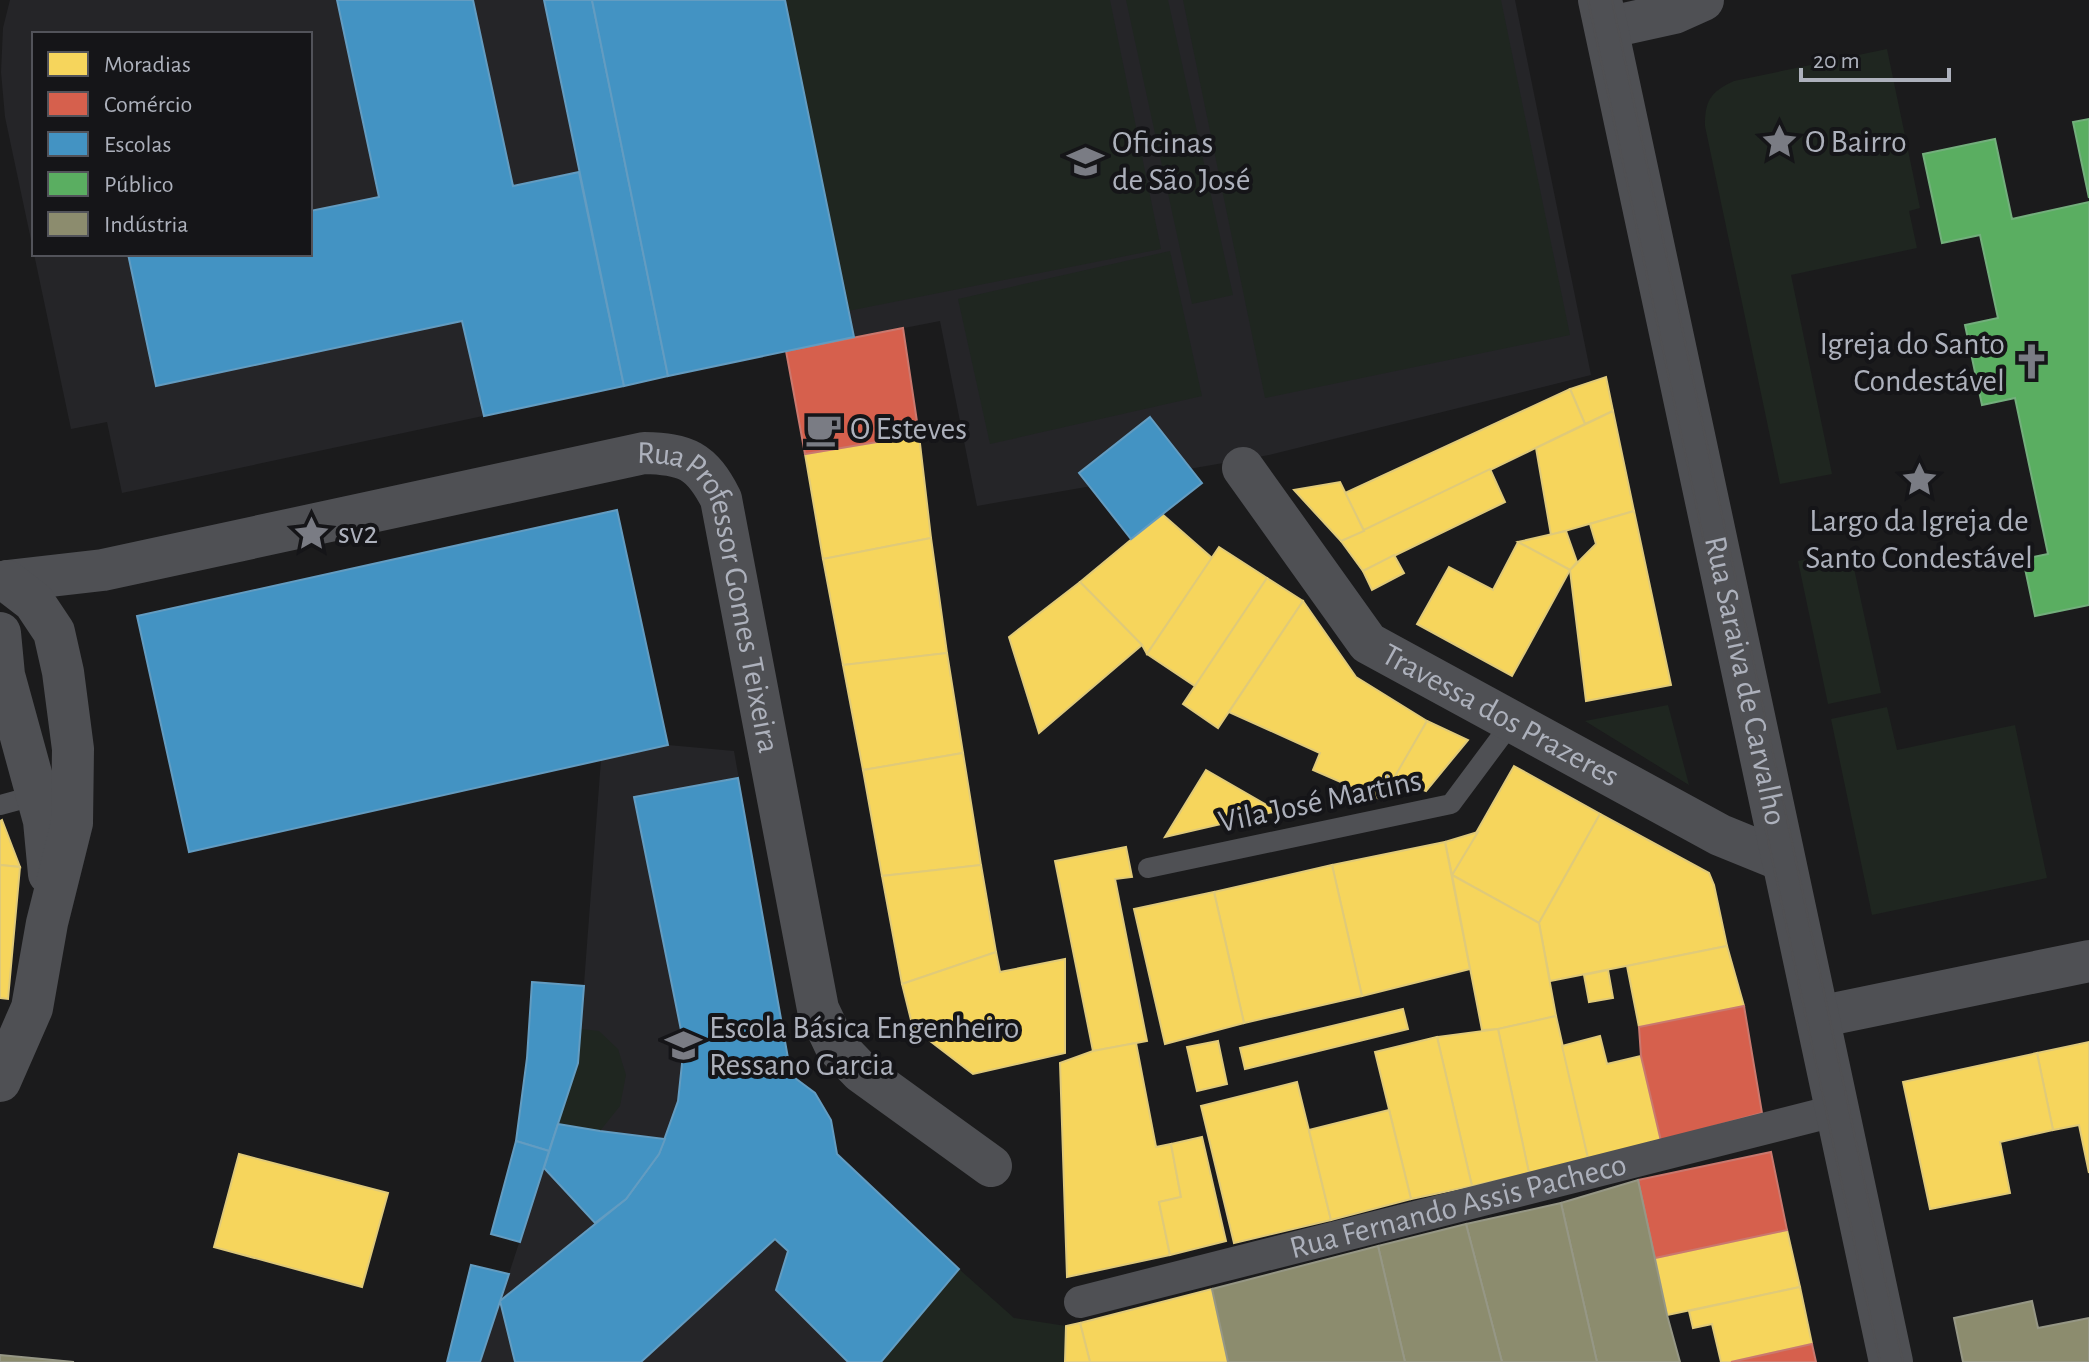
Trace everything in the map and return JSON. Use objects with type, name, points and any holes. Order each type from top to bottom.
[{"type":"street","points":[[1603,14],[1674,13],[1703,0]]},
{"type":"street","name":"Rua Saraiva de Carvalho","points":[[1603,14],[1891,1362]]},
{"type":"street","name":"Rua Professor Gomes Teixeira","points":[[3,565],[103,570],[644,453],[670,453],[695,463],[712,480],[721,499],[818,1009],[835,1045],[861,1072],[991,1166]]},
{"type":"street","name":"Travessa dos Prazeres","points":[[1243,468],[1368,643],[1720,835],[1784,861]]},
{"type":"street","points":[[3,565],[0,632],[19,800],[44,821],[50,889],[47,923]]},
{"type":"street","points":[[0,1081],[32,1008],[47,923],[72,823],[73,749],[63,672],[54,632],[45,616],[3,565]]},
{"type":"street","points":[[1818,1017],[2089,961]]},
{"type":"street","name":"Rua Fernando Assis Pacheco","points":[[1080,1302],[1838,1110]]},
{"type":"lane","name":"Vila José Martins","points":[[1148,868],[1451,804],[1512,722]]},
{"type":"shaded area","points":[[10,0],[544,0],[624,386],[122,493],[107,422],[71,429],[34,256],[312,256],[312,32],[32,32],[32,245],[5,117],[1,72],[3,28]]},
{"type":"shaded area","name":"Oficinas de São José","points":[[592,0],[1515,0],[1591,375],[1269,455],[977,506],[940,321],[668,376]]},
{"type":"shaded area","points":[[786,0],[1110,0],[1161,249],[848,311]]},
{"type":"shaded area","points":[[1126,0],[1168,0],[1233,295],[1192,304]]},
{"type":"shaded area","points":[[1183,0],[1501,0],[1570,335],[1265,398]]},
{"type":"shaded area","points":[[1887,49],[1920,208],[1909,211],[1917,248],[1791,275],[1832,474],[1780,484],[1705,126],[1706,110],[1714,93],[1734,81]]},
{"type":"shaded area","points":[[1170,251],[1202,396],[990,444],[958,299]]},
{"type":"shaded area","points":[[1850,550],[1881,693],[1828,704],[1798,561]]},
{"type":"shaded area","points":[[1668,705],[1689,785],[1585,721]]},
{"type":"shaded area","points":[[1887,707],[1897,750],[2015,725],[2047,878],[1872,915],[1831,719]]},
{"type":"shaded area","name":"Escola Básica Engenheiro Ressano Garcia","points":[[668,745],[734,751],[791,1075],[835,1144],[837,1154],[959,1269],[881,1362],[480,1362],[578,1063],[601,760]]},
{"type":"shaded area","points":[[581,1029],[599,1031],[618,1049],[626,1075],[620,1106],[600,1131],[558,1124],[578,1063]]},
{"type":"shaded area","points":[[959,1269],[1014,1318],[1066,1326],[1065,1362],[881,1362]]},
{"type":"building: Moradias","points":[[1606,377],[1613,411],[1585,424],[1570,389]]},
{"type":"building: Moradias","points":[[1570,389],[1585,424],[1364,531],[1345,493]]},
{"type":"building: Moradias","points":[[1613,411],[1634,511],[1551,535],[1536,448]]},
{"type":"building: Moradias","points":[[919,435],[931,538],[823,559],[805,454]]},
{"type":"building: Moradias","points":[[1490,469],[1505,502],[1363,571],[1341,541]]},
{"type":"building: Moradias","points":[[1340,482],[1364,531],[1341,541],[1294,490]]},
{"type":"building: Moradias","points":[[1634,511],[1671,685],[1586,701],[1570,570],[1596,544],[1590,524]]},
{"type":"building: Moradias","points":[[1162,514],[1212,558],[1147,654],[1142,645],[1080,582]]},
{"type":"building: Moradias","points":[[1566,531],[1577,562],[1570,570],[1518,542]]},
{"type":"building: Moradias","points":[[931,538],[947,653],[843,665],[823,559]]},
{"type":"building: Moradias","points":[[1518,542],[1570,570],[1512,676],[1417,624],[1449,567],[1493,590]]},
{"type":"building: Moradias","points":[[1219,547],[1267,578],[1195,686],[1147,654]]},
{"type":"building: Moradias","points":[[1394,555],[1404,573],[1372,590],[1363,571]]},
{"type":"building: Moradias","points":[[1267,578],[1303,601],[1218,728],[1183,704]]},
{"type":"building: Moradias","points":[[1080,582],[1142,645],[1039,733],[1009,637]]},
{"type":"building: Moradias","points":[[1303,601],[1356,677],[1427,721],[1382,800],[1313,770],[1320,753],[1229,712]]},
{"type":"building: Moradias","points":[[947,653],[963,753],[863,770],[843,665]]},
{"type":"building: Moradias","points":[[1427,721],[1468,740],[1426,791],[1394,778]]},
{"type":"building: Moradias","points":[[963,753],[981,865],[882,876],[863,770]]},
{"type":"building: Moradias","points":[[1514,766],[1600,814],[1539,923],[1452,875]]},
{"type":"building: Moradias","points":[[1206,770],[1277,811],[1165,837]]},
{"type":"building: Moradias","points":[[1600,814],[1709,873],[1727,946],[1550,981],[1539,923]]},
{"type":"building: Moradias","points":[[2,820],[20,867],[0,865]]},
{"type":"building: Moradias","points":[[1478,832],[1452,875],[1445,842]]},
{"type":"building: Moradias","points":[[1445,842],[1470,969],[1362,996],[1332,865]]},
{"type":"building: Moradias","points":[[1126,847],[1132,877],[1115,879],[1147,1041],[1093,1051],[1055,861]]},
{"type":"building: Moradias","points":[[0,865],[20,867],[8,999],[0,998]]},
{"type":"building: Moradias","points":[[981,865],[996,952],[902,984],[882,876]]},
{"type":"building: Moradias","points":[[1332,865],[1362,996],[1244,1023],[1214,892]]},
{"type":"building: Moradias","points":[[1452,875],[1539,923],[1556,1016],[1482,1030]]},
{"type":"building: Moradias","points":[[1214,892],[1244,1023],[1165,1044],[1134,909]]},
{"type":"building: Moradias","points":[[1727,946],[1744,1006],[1639,1027],[1627,966]]},
{"type":"building: Moradias","points":[[996,952],[1000,972],[1065,959],[1065,1053],[973,1074],[913,1028],[902,984]]},
{"type":"building: Moradias","points":[[1608,970],[1613,998],[1589,1002],[1584,975]]},
{"type":"building: Moradias","points":[[1403,1009],[1408,1029],[1245,1069],[1240,1048]]},
{"type":"building: Moradias","points":[[1556,1016],[1588,1158],[1529,1173],[1498,1029]]},
{"type":"building: Moradias","points":[[1498,1029],[1529,1173],[1472,1186],[1437,1037]]},
{"type":"building: Moradias","points":[[1600,1036],[1607,1064],[1641,1056],[1661,1141],[1588,1158],[1562,1046]]},
{"type":"building: Moradias","points":[[1437,1037],[1472,1186],[1411,1199],[1375,1052]]},
{"type":"building: Moradias","points":[[1218,1041],[1227,1084],[1197,1091],[1187,1047]]},
{"type":"building: Moradias","points":[[2089,1042],[2089,1173],[2079,1125],[2053,1130],[2037,1053]]},
{"type":"building: Moradias","points":[[1136,1043],[1156,1147],[1171,1144],[1181,1197],[1159,1202],[1170,1255],[1067,1277],[1060,1063],[1093,1051]]},
{"type":"building: Moradias","points":[[2037,1053],[2053,1130],[2000,1142],[2010,1193],[1930,1209],[1903,1082]]},
{"type":"building: Moradias","points":[[1297,1082],[1331,1220],[1234,1243],[1201,1106]]},
{"type":"building: Moradias","points":[[1389,1110],[1411,1199],[1331,1220],[1309,1130]]},
{"type":"building: Moradias","points":[[1202,1137],[1226,1241],[1170,1255],[1159,1202],[1181,1197],[1171,1144]]},
{"type":"building: Moradias","points":[[239,1154],[388,1193],[362,1287],[214,1247]]},
{"type":"building: Moradias","points":[[1787,1230],[1800,1287],[1667,1315],[1655,1258]]},
{"type":"building: Moradias","points":[[1800,1287],[1812,1344],[1721,1362],[1712,1324],[1693,1328],[1689,1311]]},
{"type":"building: Moradias","points":[[1212,1289],[1228,1362],[1090,1362],[1080,1323]]},
{"type":"building: Moradias","points":[[1080,1323],[1090,1362],[1065,1362],[1066,1326]]},
{"type":"building: Comércio","points":[[903,328],[919,435],[805,454],[786,351]]},
{"type":"building: Comércio","points":[[1744,1006],[1762,1113],[1661,1141],[1641,1056],[1639,1027]]},
{"type":"building: Comércio","points":[[1771,1152],[1787,1230],[1655,1258],[1638,1180]]},
{"type":"building: Comércio","points":[[1812,1344],[1816,1362],[1731,1362]]},
{"type":"building: Escolas","points":[[337,0],[473,0],[513,186],[579,172],[624,386],[484,416],[462,321],[156,386],[128,256],[312,256],[312,211],[379,197]]},
{"type":"building: Escolas","points":[[544,0],[592,0],[668,376],[624,386]]},
{"type":"building: Escolas","points":[[592,0],[785,0],[854,337],[668,376]]},
{"type":"building: Escolas","points":[[1150,417],[1202,483],[1131,539],[1079,473]]},
{"type":"building: Escolas","points":[[617,510],[668,745],[189,852],[137,616]]},
{"type":"building: Escolas","name":"Escola Básica Engenheiro Ressano Garcia","points":[[738,778],[791,1075],[815,1093],[831,1120],[837,1154],[959,1269],[881,1362],[848,1362],[776,1290],[788,1251],[775,1239],[641,1362],[515,1362],[500,1301],[626,1199],[659,1154],[678,1101],[684,1045],[634,797]]},
{"type":"building: Escolas","points":[[532,982],[584,986],[578,1063],[549,1151],[516,1141],[527,1058]]},
{"type":"building: Escolas","points":[[558,1124],[665,1139],[659,1154],[626,1199],[595,1223],[544,1168]]},
{"type":"building: Escolas","points":[[516,1141],[549,1151],[520,1242],[491,1234]]},
{"type":"building: Escolas","points":[[471,1265],[509,1274],[480,1362],[447,1362]]},
{"type":"building: Público","points":[[2089,119],[2089,198],[2073,122]]},
{"type":"building: Público","name":"Igreja do Santo Condestável","points":[[1995,139],[2012,219],[2089,202],[2089,605],[2035,616],[2023,559],[2048,554],[2015,398],[1982,405],[1965,325],[1998,318],[1980,235],[1942,243],[1923,154]]},
{"type":"building: Indústria","points":[[1638,1180],[1680,1362],[1597,1362],[1561,1203]]},
{"type":"building: Indústria","points":[[1561,1203],[1597,1362],[1502,1362],[1466,1224]]},
{"type":"building: Indústria","points":[[1466,1224],[1502,1362],[1405,1362],[1378,1246]]},
{"type":"building: Indústria","points":[[1378,1246],[1405,1362],[1228,1362],[1212,1289]]},
{"type":"building: Indústria","points":[[2032,1301],[2038,1328],[2089,1318],[2089,1362],[1963,1362],[1954,1318]]},
{"type":"building: Indústria","points":[[0,1355],[74,1362],[0,1362]]},
{"type":"tram line","points":[[1588,0],[1880,1362]]},
{"type":"tram line","points":[[1612,0],[1903,1362]]},
{"type":"place","name":"O Bairro","points":[[1779,142]]},
{"type":"place","name":"Oficinas de São José","points":[[1086,161]]},
{"type":"place","name":"Igreja do Santo Condestável","points":[[2031,362]]},
{"type":"place","name":"O Esteves","points":[[824,429]]},
{"type":"place","name":"Largo da Igreja de Santo Condestável","points":[[1919,479]]},
{"type":"place","name":"sv2","points":[[312,533]]},
{"type":"place","name":"Escola Básica Engenheiro Ressano Garcia","points":[[683,1046]]}]
